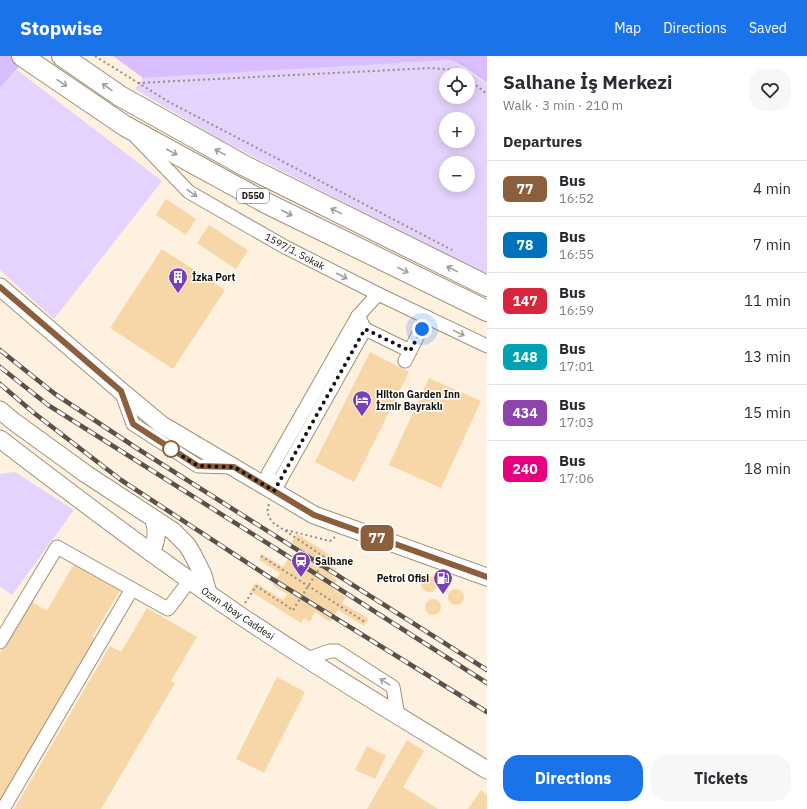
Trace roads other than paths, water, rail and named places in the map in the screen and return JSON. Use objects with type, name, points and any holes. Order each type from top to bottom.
[{"type":"highway","name":"D550","points":[[62,56],[120,96],[245,166],[487,286]]},
{"type":"highway","name":"D550","points":[[26,59],[124,126],[266,203],[487,311]]},
{"type":"main road","points":[[0,287],[162,425],[314,515],[487,577]]},
{"type":"main road","points":[[0,410],[86,474],[154,520],[173,531],[187,546],[198,565],[208,593]]},
{"type":"main road","name":"Ozan Abay Caddesi","points":[[1,442],[150,552],[238,614],[307,659],[487,770]]},
{"type":"main road","points":[[150,552],[154,546],[157,534],[154,520]]},
{"type":"street","name":"1597/1. Sokak","points":[[124,126],[189,192],[285,247],[378,294],[487,346]]},
{"type":"street","points":[[274,491],[268,474],[358,316],[378,294]]},
{"type":"street","points":[[358,316],[365,329],[408,356],[427,317]]},
{"type":"street","points":[[274,491],[365,329]]},
{"type":"street","points":[[0,642],[57,547],[168,609],[190,580]]},
{"type":"street","points":[[2,809],[132,589]]},
{"type":"railway","points":[[0,350],[55,394],[138,449],[487,670]]},
{"type":"railway","points":[[0,367],[48,405],[487,683]]},
{"type":"railway","points":[[0,384],[34,413],[121,480],[269,577],[487,712]]},
{"type":"place","name":"İzka Port","points":[[178,294]]},
{"type":"place","name":"Hilton Garden Inn İzmir Bayraklı","points":[[362,417]]},
{"type":"place","name":"Salhane","points":[[301,578]]},
{"type":"place","name":"Petrol Ofisi","points":[[443,595]]}]
